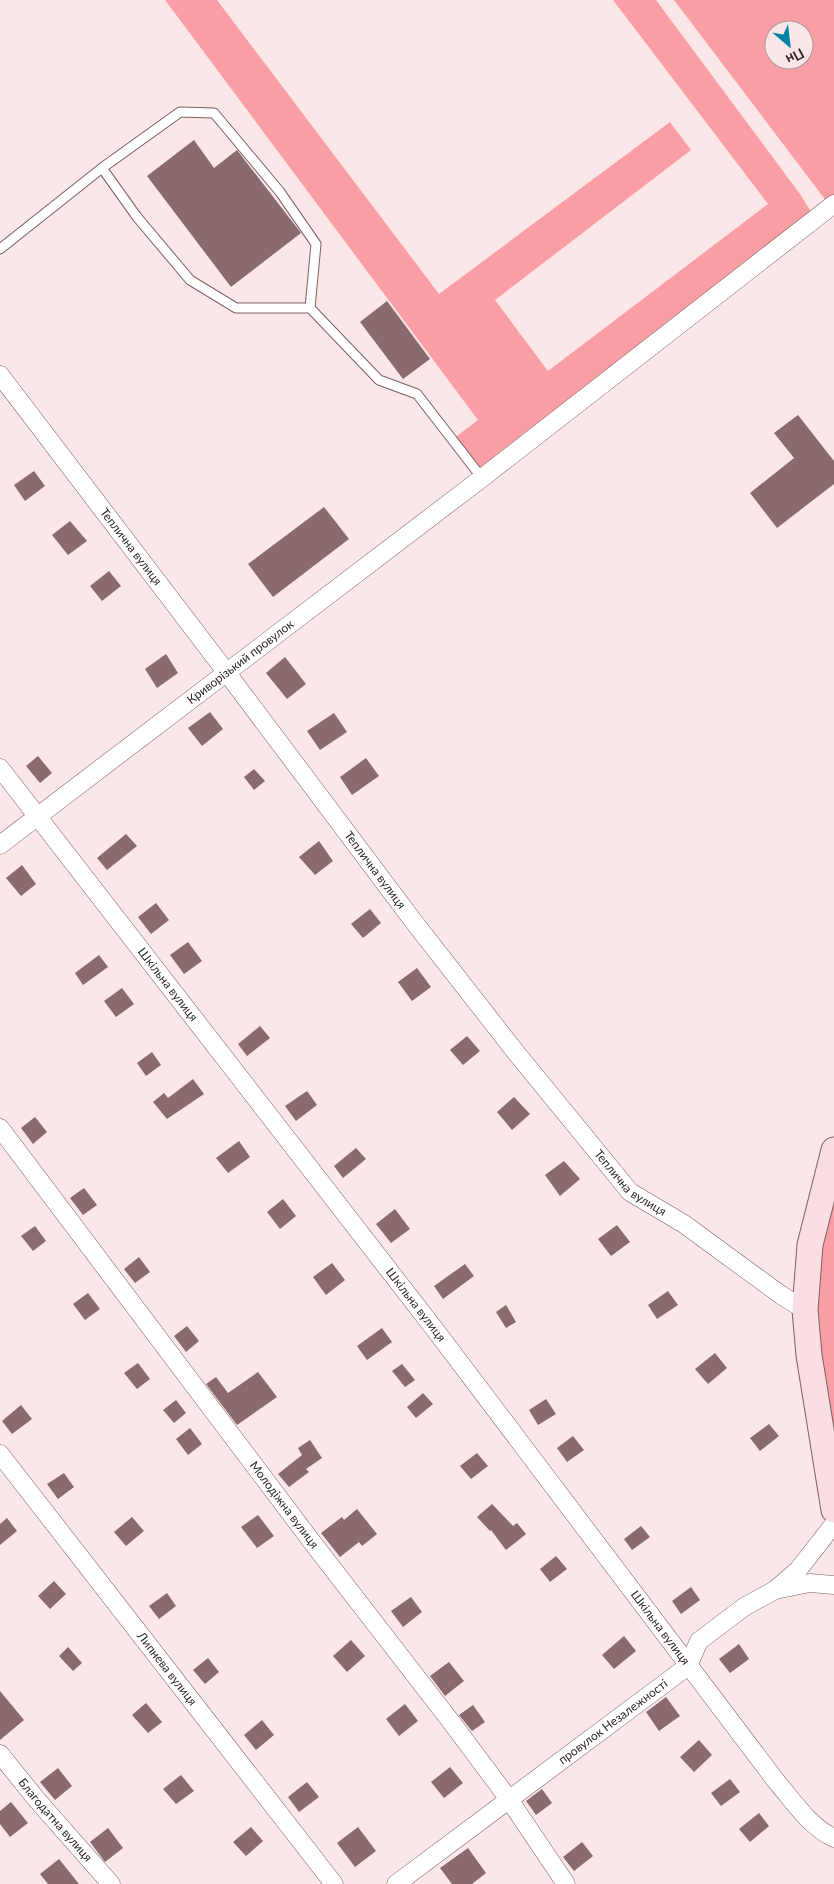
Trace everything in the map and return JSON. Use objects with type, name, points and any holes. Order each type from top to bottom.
[{"type":"street","name":"Криворізький провулок","points":[[0,845],[482,478],[834,204]]},
{"type":"street","name":"Теплична вулиця","points":[[0,375],[414,922],[514,1050],[630,1192],[684,1224],[781,1295],[805,1310]]},
{"type":"street","name":"Шкільна вулиця","points":[[0,768],[436,1331],[688,1666],[805,1817],[822,1832],[834,1838]]},
{"type":"street","name":"Молодіжна вулиця","points":[[0,1128],[300,1527],[379,1626],[508,1798],[566,1884]]},
{"type":"street","points":[[834,1150],[810,1244],[805,1310],[809,1355],[834,1510]]},
{"type":"street","name":"Липнева вулиця","points":[[0,1454],[334,1884]]},
{"type":"street","points":[[688,1666],[699,1640],[744,1607],[775,1590],[798,1570],[834,1524]]},
{"type":"street","points":[[775,1590],[810,1583],[834,1585]]},
{"type":"street","name":"провулок Незалежності","points":[[396,1884],[508,1798],[688,1666]]},
{"type":"street","name":"Благодатна вулиця","points":[[0,1754],[37,1800],[111,1884]]},
{"type":"lane","points":[[0,249],[102,168],[180,112],[214,113],[280,192],[316,244],[310,308]]},
{"type":"lane","points":[[102,168],[137,218],[190,280],[236,308],[310,308],[379,380],[417,394],[482,478]]},
{"type":"shaded area","points":[[165,0],[217,0],[439,294],[670,122],[691,150],[495,300],[548,371],[768,204],[613,0],[656,0],[800,194],[815,218],[482,478],[453,439],[478,420]]},
{"type":"shaded area","points":[[674,0],[834,0],[834,204],[830,206]]},
{"type":"shaded area","points":[[834,1150],[834,1510],[810,1245]]},
{"type":"building","points":[[194,140],[214,168],[237,150],[301,233],[231,287],[147,176]]},
{"type":"building","points":[[387,301],[430,359],[403,379],[360,322]]},
{"type":"building","points":[[798,415],[834,461],[834,484],[777,528],[750,493],[794,458],[774,433]]},
{"type":"building","points":[[34,471],[45,486],[25,501],[14,485]]},
{"type":"building","points":[[324,507],[349,539],[273,597],[248,564]]},
{"type":"building","points":[[70,521],[87,541],[68,555],[52,535]]},
{"type":"building","points":[[109,571],[121,586],[102,601],[90,586]]},
{"type":"building","points":[[166,654],[178,673],[157,688],[145,669]]},
{"type":"building","points":[[285,657],[306,684],[287,699],[266,673]]},
{"type":"building","points":[[210,712],[223,729],[202,746],[188,728]]},
{"type":"building","points":[[334,713],[347,732],[320,750],[307,731]]},
{"type":"building","points":[[38,756],[52,773],[40,783],[26,766]]},
{"type":"building","points":[[366,758],[379,776],[352,795],[340,777]]},
{"type":"building","points":[[254,769],[265,781],[254,790],[244,777]]},
{"type":"building","points":[[126,834],[137,846],[107,870],[97,858]]},
{"type":"building","points":[[319,841],[333,861],[315,875],[299,857]]},
{"type":"building","points":[[22,865],[36,884],[21,896],[6,878]]},
{"type":"building","points":[[156,903],[169,920],[151,934],[138,917]]},
{"type":"building","points":[[370,909],[381,923],[363,938],[351,924]]},
{"type":"building","points":[[188,942],[202,961],[184,974],[170,955]]},
{"type":"building","points":[[99,955],[108,967],[83,985],[75,973]]},
{"type":"building","points":[[417,968],[431,987],[412,1001],[398,982]]},
{"type":"building","points":[[122,988],[134,1004],[116,1017],[104,1001]]},
{"type":"building","points":[[260,1026],[270,1038],[247,1056],[238,1044]]},
{"type":"building","points":[[467,1036],[480,1051],[463,1065],[450,1050]]},
{"type":"building","points":[[152,1052],[161,1065],[146,1076],[137,1063]]},
{"type":"building","points":[[193,1079],[204,1094],[167,1119],[153,1102],[164,1093],[168,1098]]},
{"type":"building","points":[[307,1091],[317,1105],[296,1121],[285,1106]]},
{"type":"building","points":[[514,1097],[530,1114],[512,1130],[497,1112]]},
{"type":"building","points":[[35,1117],[47,1132],[33,1144],[21,1128]]},
{"type":"building","points":[[239,1141],[250,1157],[228,1173],[216,1158]]},
{"type":"building","points":[[356,1148],[366,1159],[343,1178],[334,1166]]},
{"type":"building","points":[[564,1161],[580,1179],[560,1196],[545,1175]]},
{"type":"building","points":[[84,1188],[97,1205],[83,1215],[70,1198]]},
{"type":"building","points":[[283,1199],[296,1216],[280,1229],[267,1212]]},
{"type":"building","points":[[395,1209],[410,1229],[391,1243],[376,1224]]},
{"type":"building","points":[[617,1225],[630,1242],[611,1256],[598,1239]]},
{"type":"building","points":[[35,1226],[46,1241],[33,1251],[21,1236]]},
{"type":"building","points":[[139,1257],[150,1272],[135,1283],[124,1269]]},
{"type":"building","points":[[332,1263],[345,1280],[326,1295],[313,1277]]},
{"type":"building","points":[[465,1264],[474,1276],[443,1299],[434,1286]]},
{"type":"building","points":[[668,1291],[678,1305],[657,1319],[648,1305]]},
{"type":"building","points":[[88,1293],[100,1309],[85,1320],[73,1304]]},
{"type":"building","points":[[506,1305],[516,1322],[506,1328],[496,1312]]},
{"type":"building","points":[[187,1326],[199,1341],[186,1352],[174,1336]]},
{"type":"building","points":[[382,1328],[392,1342],[367,1360],[357,1346]]},
{"type":"building","points":[[715,1353],[727,1368],[708,1384],[695,1369]]},
{"type":"building","points":[[138,1363],[150,1379],[137,1389],[124,1373]]},
{"type":"building","points":[[402,1364],[415,1380],[405,1387],[392,1371]]},
{"type":"building","points":[[258,1372],[277,1397],[237,1425],[206,1384],[216,1377],[228,1393]]},
{"type":"building","points":[[423,1393],[433,1404],[416,1418],[407,1407]]},
{"type":"building","points":[[546,1399],[556,1414],[538,1425],[529,1410]]},
{"type":"building","points":[[176,1400],[186,1413],[174,1423],[163,1410]]},
{"type":"building","points":[[21,1405],[32,1419],[12,1434],[2,1421]]},
{"type":"building","points":[[769,1424],[779,1436],[760,1451],[750,1438]]},
{"type":"building","points":[[190,1428],[202,1444],[188,1455],[176,1439]]},
{"type":"building","points":[[573,1436],[584,1450],[567,1462],[557,1448]]},
{"type":"building","points":[[310,1440],[322,1458],[306,1469],[309,1472],[289,1487],[278,1474],[302,1455],[298,1448]]},
{"type":"building","points":[[477,1453],[488,1466],[471,1479],[460,1466]]},
{"type":"building","points":[[64,1473],[74,1487],[58,1499],[47,1484]]},
{"type":"building","points":[[492,1504],[513,1526],[517,1523],[526,1534],[506,1550],[491,1530],[477,1517]]},
{"type":"building","points":[[357,1509],[377,1534],[362,1546],[359,1542],[340,1557],[321,1533],[342,1517],[344,1520]]},
{"type":"building","points":[[258,1515],[274,1536],[257,1548],[241,1527]]},
{"type":"building","points":[[132,1517],[144,1531],[126,1546],[114,1532]]},
{"type":"building","points":[[7,1518],[17,1531],[0,1545],[0,1524]]},
{"type":"building","points":[[641,1526],[650,1537],[632,1550],[624,1539]]},
{"type":"building","points":[[556,1556],[567,1569],[550,1582],[540,1569]]},
{"type":"building","points":[[54,1581],[66,1594],[50,1609],[38,1596]]},
{"type":"building","points":[[691,1587],[700,1600],[681,1614],[672,1601]]},
{"type":"building","points":[[167,1593],[176,1606],[159,1619],[149,1606]]},
{"type":"building","points":[[411,1597],[422,1612],[403,1627],[391,1611]]},
{"type":"building","points":[[624,1636],[636,1651],[614,1669],[602,1655]]},
{"type":"building","points":[[351,1640],[365,1656],[347,1672],[333,1656]]},
{"type":"building","points":[[739,1644],[749,1659],[730,1673],[719,1659]]},
{"type":"building","points":[[68,1647],[82,1663],[73,1671],[59,1656]]},
{"type":"building","points":[[208,1658],[219,1672],[205,1684],[193,1670]]},
{"type":"building","points":[[449,1662],[464,1681],[445,1696],[430,1676]]},
{"type":"building","points":[[0,1691],[24,1720],[0,1740]]},
{"type":"building","points":[[666,1697],[680,1716],[659,1731],[646,1712]]},
{"type":"building","points":[[146,1703],[162,1722],[148,1733],[132,1715]]},
{"type":"building","points":[[405,1704],[418,1721],[399,1736],[386,1719]]},
{"type":"building","points":[[473,1705],[485,1722],[472,1731],[459,1715]]},
{"type":"building","points":[[262,1720],[274,1735],[256,1750],[244,1735]]},
{"type":"building","points":[[699,1740],[712,1755],[694,1772],[680,1757]]},
{"type":"building","points":[[450,1767],[463,1783],[444,1798],[431,1782]]},
{"type":"building","points":[[58,1768],[72,1786],[55,1800],[40,1782]]},
{"type":"building","points":[[181,1775],[194,1791],[176,1804],[163,1789]]},
{"type":"building","points":[[730,1779],[740,1792],[721,1806],[711,1793]]},
{"type":"building","points":[[307,1782],[319,1797],[299,1812],[288,1797]]},
{"type":"building","points":[[542,1789],[552,1803],[536,1815],[526,1801]]},
{"type":"building","points":[[11,1802],[28,1823],[10,1837],[0,1824],[0,1811]]},
{"type":"building","points":[[759,1813],[769,1826],[750,1842],[739,1829]]},
{"type":"building","points":[[251,1827],[263,1841],[246,1856],[233,1842]]},
{"type":"building","points":[[358,1827],[376,1851],[355,1867],[337,1843]]},
{"type":"building","points":[[108,1828],[123,1848],[105,1862],[90,1842]]},
{"type":"building","points":[[582,1842],[593,1856],[574,1871],[563,1857]]},
{"type":"building","points":[[468,1848],[486,1873],[472,1884],[452,1884],[440,1868]]},
{"type":"building","points":[[59,1859],[79,1884],[48,1884],[40,1874]]}]
